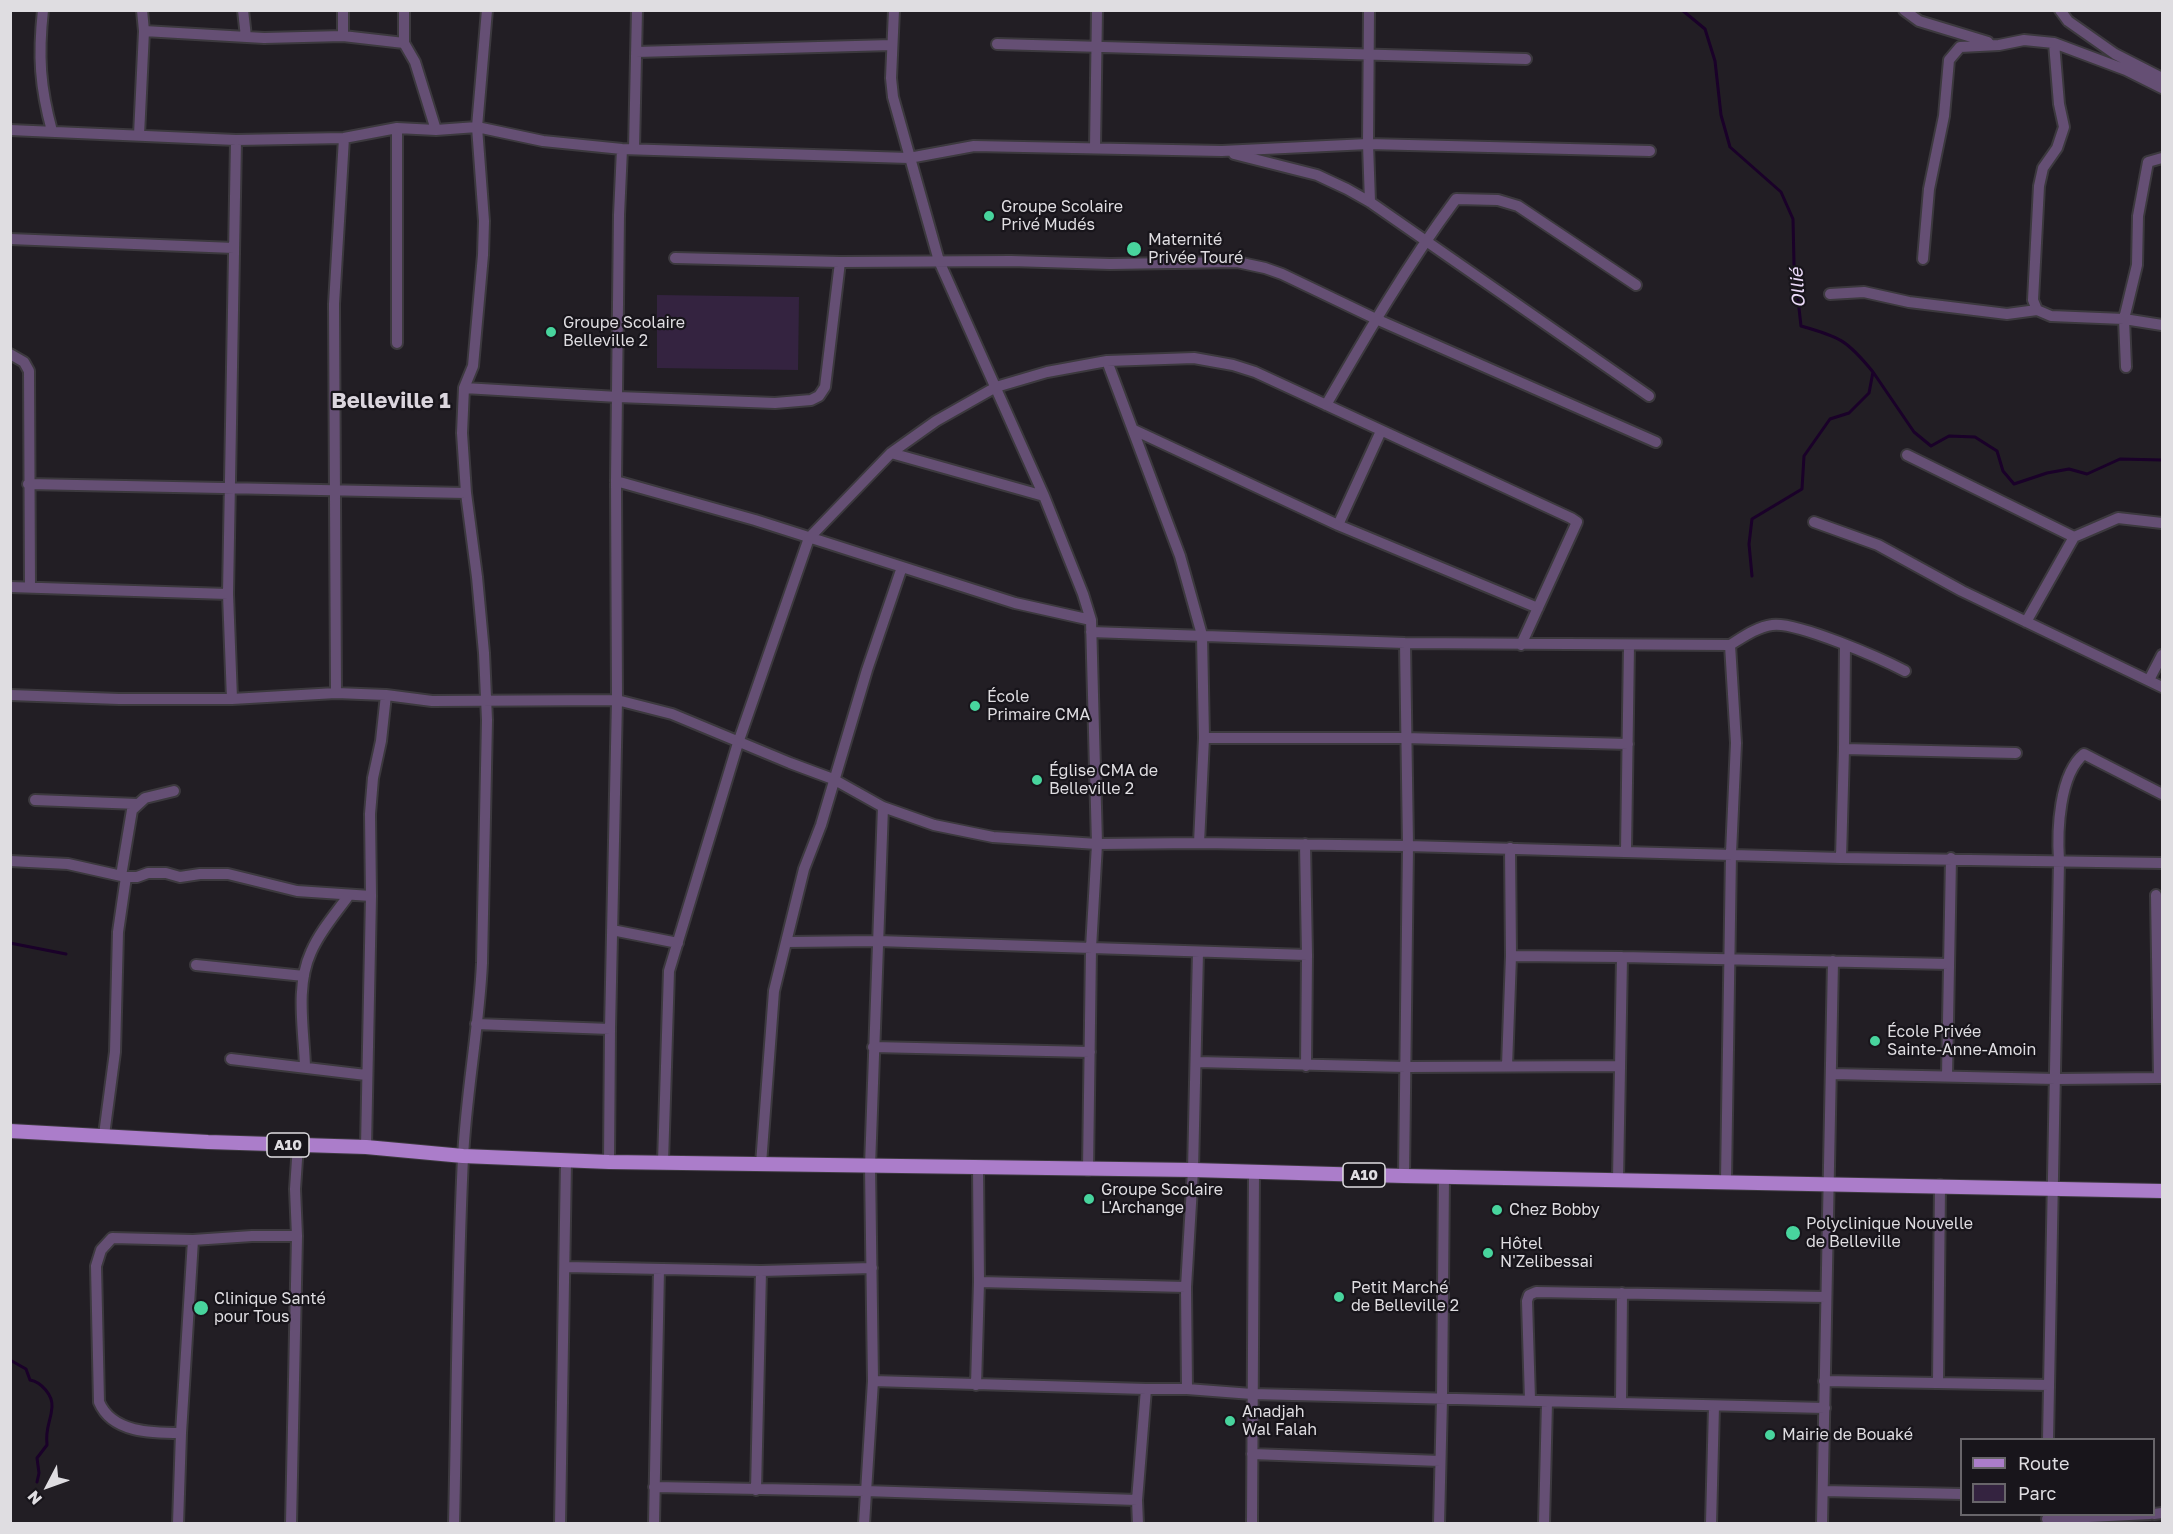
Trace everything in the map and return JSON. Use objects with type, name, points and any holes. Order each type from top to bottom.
[{"type":"main road","name":"A10","points":[[10,1131],[208,1142],[366,1147],[463,1156],[566,1161],[1193,1170],[2163,1191]]},
{"type":"street","points":[[43,10],[40,69],[44,100],[52,131]]},
{"type":"street","points":[[139,135],[144,31],[142,10]]},
{"type":"street","points":[[243,10],[246,37]]},
{"type":"street","points":[[343,10],[343,36]]},
{"type":"street","points":[[404,10],[404,43],[416,62],[436,130]]},
{"type":"street","points":[[454,1524],[463,1156],[476,1024],[481,997],[486,701],[477,577],[466,493],[462,433],[464,388],[472,366],[483,255],[484,221],[477,127],[487,10]]},
{"type":"street","points":[[609,1162],[617,700],[616,481],[619,214],[628,149],[638,10]]},
{"type":"street","points":[[894,10],[893,97],[939,261],[1044,496],[1083,594],[1091,626],[1096,844],[1091,948],[1088,1170]]},
{"type":"street","points":[[1095,148],[1097,10]]},
{"type":"street","points":[[1369,10],[1370,202]]},
{"type":"street","points":[[1904,10],[1919,21],[2000,45]]},
{"type":"street","points":[[2060,10],[2068,21],[2115,54],[2163,78]]},
{"type":"street","points":[[144,31],[246,37],[343,36],[404,43]]},
{"type":"street","points":[[1923,258],[1929,189],[1944,116],[1949,60],[1960,46],[2000,45],[2024,40],[2054,43],[2126,70],[2163,88]]},
{"type":"street","points":[[2037,310],[2032,300],[2039,186],[2043,168],[2057,148],[2064,127],[2059,105],[2054,43]]},
{"type":"street","points":[[998,44],[1526,59]]},
{"type":"street","points":[[636,52],[892,45]]},
{"type":"street","points":[[10,130],[236,140],[344,138],[397,129],[436,130],[477,127],[543,141],[628,149],[909,158],[974,146],[1222,151],[1368,144],[1650,151]]},
{"type":"street","points":[[397,129],[397,343]]},
{"type":"street","points":[[336,693],[334,304],[344,138]]},
{"type":"street","points":[[232,699],[228,594],[236,140]]},
{"type":"street","points":[[1222,151],[1317,175],[1370,202],[1424,242],[1649,396]]},
{"type":"street","points":[[2126,367],[2124,319],[2137,265],[2138,216],[2148,162],[2163,158]]},
{"type":"street","points":[[1326,405],[1424,242],[1456,199],[1498,200],[1518,206],[1636,285]]},
{"type":"street","points":[[10,239],[234,248]]},
{"type":"street","points":[[675,258],[1110,264],[1237,262],[1282,274],[1376,319],[1656,441]]},
{"type":"street","points":[[464,388],[775,403],[811,400],[819,396],[825,387],[840,262]]},
{"type":"street","points":[[1830,294],[1864,292],[1909,302],[2007,314],[2037,310],[2051,316],[2124,319],[2163,325]]},
{"type":"street","points":[[10,354],[24,362],[28,371],[30,587]]},
{"type":"street","points":[[663,1162],[669,971],[738,743],[809,538],[891,453],[936,421],[996,387],[1047,372],[1107,361],[1194,358],[1233,365],[1255,372],[1577,522],[1521,645]]},
{"type":"street","points":[[1107,361],[1180,556],[1202,635],[1204,738],[1199,843]]},
{"type":"street","points":[[1134,430],[1338,525],[1538,608]]},
{"type":"street","points":[[1338,525],[1381,430]]},
{"type":"street","points":[[891,453],[1044,496]]},
{"type":"street","points":[[1907,455],[2074,537]]},
{"type":"street","points":[[616,481],[755,520],[1091,626],[1202,635],[1405,644],[1730,645],[1759,629],[1775,624],[1798,628],[1905,670]]},
{"type":"street","points":[[28,484],[466,493]]},
{"type":"street","points":[[2026,621],[2074,537],[2118,518],[2163,523]]},
{"type":"street","points":[[1814,522],[1878,545],[1962,591],[2163,687]]},
{"type":"street","points":[[761,1164],[774,991],[804,869],[821,825],[833,779],[902,567]]},
{"type":"street","points":[[10,587],[228,594]]},
{"type":"street","points":[[1404,1176],[1408,846],[1405,644]]},
{"type":"street","points":[[1626,851],[1629,645]]},
{"type":"street","points":[[1726,1181],[1731,853],[1736,743],[1730,645]]},
{"type":"street","points":[[1841,858],[1845,749],[1845,645]]},
{"type":"street","points":[[2149,680],[2163,656]]},
{"type":"street","points":[[10,695],[120,699],[232,699],[336,693],[386,695],[432,701],[617,700],[672,714],[738,743],[833,779],[884,807],[934,825],[993,837],[1096,844],[1305,844],[1731,853],[1841,858],[2163,863]]},
{"type":"street","points":[[366,1147],[371,896],[370,795],[381,741],[386,695]]},
{"type":"street","points":[[1204,738],[1405,738],[1628,744]]},
{"type":"street","points":[[1845,749],[2016,753]]},
{"type":"street","points":[[2048,1438],[2056,1078],[2059,861],[2057,830],[2070,771],[2075,761],[2084,754],[2163,794]]},
{"type":"street","points":[[104,1135],[115,1052],[118,932],[132,810],[145,798],[174,791]]},
{"type":"street","points":[[35,800],[138,804]]},
{"type":"street","points":[[864,1524],[873,1382],[870,1166],[884,807]]},
{"type":"street","points":[[1305,844],[1306,1066]]},
{"type":"street","points":[[1508,1066],[1511,957],[1510,848]]},
{"type":"street","points":[[1947,1076],[1951,858]]},
{"type":"street","points":[[10,861],[68,864],[137,877],[148,873],[166,873],[180,877],[228,874],[269,886],[297,891],[371,896]]},
{"type":"street","points":[[305,1066],[302,999],[304,976],[310,954],[320,934],[349,895]]},
{"type":"street","points":[[1832,1074],[2161,1078],[2156,895]]},
{"type":"street","points":[[612,930],[678,943]]},
{"type":"street","points":[[787,942],[878,941],[1307,955]]},
{"type":"street","points":[[1187,1389],[1186,1287],[1197,1062],[1198,952]]},
{"type":"street","points":[[1511,957],[1949,964]]},
{"type":"street","points":[[1618,1179],[1622,957]]},
{"type":"street","points":[[1822,1524],[1833,962]]},
{"type":"street","points":[[196,965],[304,976]]},
{"type":"street","points":[[476,1024],[610,1029]]},
{"type":"street","points":[[873,1047],[1090,1052]]},
{"type":"street","points":[[231,1059],[366,1075]]},
{"type":"street","points":[[1197,1062],[1406,1067],[1620,1066]]},
{"type":"street","points":[[291,1524],[297,1236],[295,1189],[298,1145]]},
{"type":"street","points":[[560,1524],[566,1161]]},
{"type":"street","points":[[976,1385],[979,1282],[978,1168]]},
{"type":"street","points":[[1252,1524],[1254,1173]]},
{"type":"street","points":[[1439,1524],[1444,1176]]},
{"type":"street","points":[[1938,1383],[1940,1185]]},
{"type":"street","points":[[181,1433],[154,1433],[131,1429],[113,1420],[102,1410],[99,1402],[96,1266],[101,1250],[112,1238],[193,1240],[297,1236]]},
{"type":"street","points":[[178,1524],[181,1433],[193,1240]]},
{"type":"street","points":[[565,1267],[761,1271],[872,1268]]},
{"type":"street","points":[[654,1524],[659,1269]]},
{"type":"street","points":[[756,1490],[761,1271]]},
{"type":"street","points":[[979,1282],[1186,1287]]},
{"type":"street","points":[[1530,1400],[1527,1301],[1529,1295],[1536,1292],[1826,1297]]},
{"type":"street","points":[[1622,1293],[1622,1403]]},
{"type":"street","points":[[1824,1381],[2049,1385]]},
{"type":"street","points":[[873,1382],[1826,1408]]},
{"type":"street","points":[[1138,1524],[1137,1500],[1146,1389]]},
{"type":"street","points":[[1544,1524],[1547,1401]]},
{"type":"street","points":[[1711,1524],[1714,1406]]},
{"type":"street","points":[[1252,1454],[1440,1461]]},
{"type":"street","points":[[654,1487],[1137,1500]]},
{"type":"street","points":[[1822,1491],[1960,1494]]},
{"type":"street","points":[[2047,1519],[2110,1516]]},
{"type":"green space","points":[[657,295],[799,297],[798,370],[657,368]]},
{"type":"waterway","name":"Ollié","points":[[1682,10],[1705,29],[1715,61],[1721,115],[1730,147],[1781,192],[1793,219],[1794,264],[1801,326],[1842,341],[1873,372],[1869,393],[1849,413],[1830,419],[1804,456],[1802,489],[1752,519],[1749,544],[1752,576]]},
{"type":"waterway","points":[[1873,372],[1914,432],[1931,446],[1949,436],[1975,437],[1997,451],[2003,471],[2014,484],[2047,473],[2069,469],[2087,474],[2120,459],[2162,460]]},
{"type":"waterway","points":[[10,943],[66,954]]},
{"type":"waterway","points":[[10,1360],[26,1369],[30,1380],[46,1390],[52,1402],[47,1445],[37,1458],[39,1473],[37,1482]]},
{"type":"place","name":"Groupe Scolaire Privé Mudés","points":[[989,216]]},
{"type":"place","name":"Maternité Privée Touré","points":[[1134,249]]},
{"type":"place","name":"Groupe Scolaire Belleville 2","points":[[551,332]]},
{"type":"place","name":"École Primaire CMA","points":[[975,706]]},
{"type":"place","name":"Église CMA de Belleville 2","points":[[1037,780]]},
{"type":"place","name":"École Privée Sainte-Anne-Amoin","points":[[1875,1041]]},
{"type":"place","name":"Groupe Scolaire L'Archange","points":[[1089,1199]]},
{"type":"place","name":"Chez Bobby","points":[[1497,1210]]},
{"type":"place","name":"Polyclinique Nouvelle de Belleville","points":[[1793,1233]]},
{"type":"place","name":"Hôtel N'Zelibessai","points":[[1488,1253]]},
{"type":"place","name":"Petit Marché de Belleville 2","points":[[1339,1297]]},
{"type":"place","name":"Clinique Santé pour Tous","points":[[201,1308]]},
{"type":"place","name":"Anadjah Wal Falah","points":[[1230,1421]]},
{"type":"place","name":"Mairie de Bouaké","points":[[1770,1435]]},
{"type":"district","name":"Belleville 1","points":[[391,401]]}]
